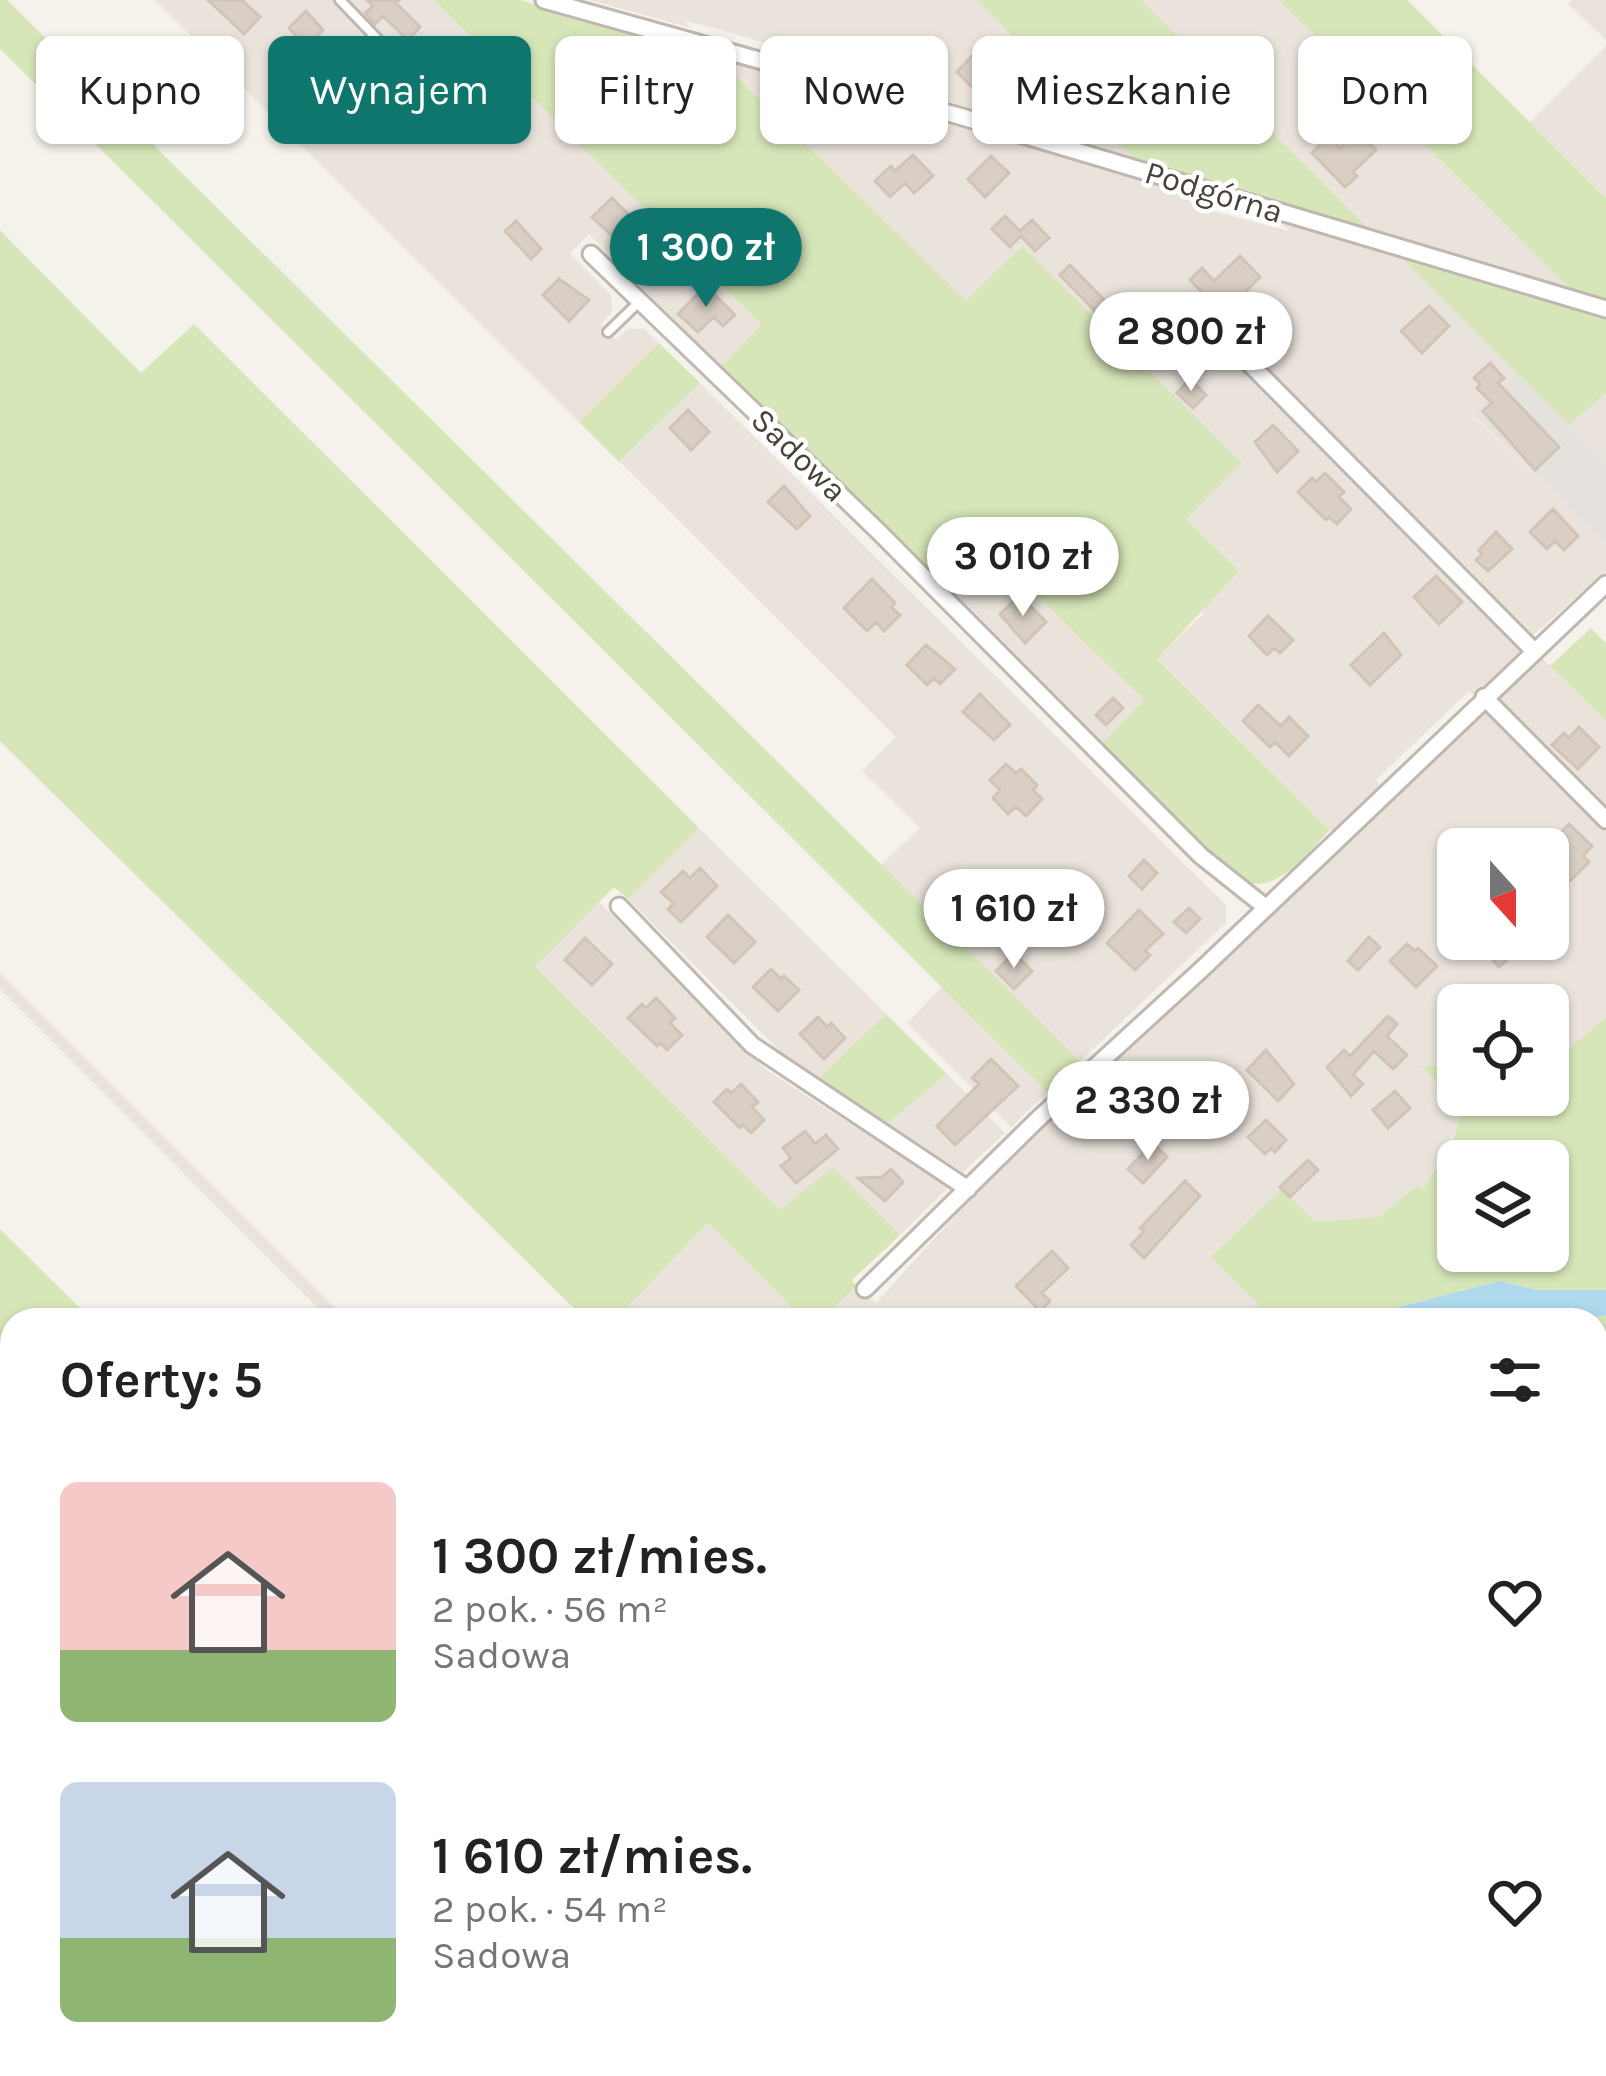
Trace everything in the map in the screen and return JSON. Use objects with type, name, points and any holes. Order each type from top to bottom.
[{"type":"street","name":"Podgórna","points":[[544,0],[959,116],[1606,309]]},
{"type":"street","name":"Sadowa","points":[[591,254],[879,532],[1201,856],[1264,907]]},
{"type":"street","points":[[1246,360],[1534,651]]},
{"type":"street","points":[[865,1289],[1606,584]]},
{"type":"street","points":[[1484,697],[1606,820]]},
{"type":"street","points":[[619,906],[752,1045],[968,1189]]},
{"type":"lane","points":[[340,0],[375,36]]},
{"type":"lane","points":[[608,332],[640,301]]},
{"type":"shaded area","points":[[155,0],[434,0],[470,36],[268,36],[268,112],[244,89],[244,36],[191,36]]},
{"type":"shaded area","points":[[590,0],[977,0],[1013,36],[972,36],[972,109],[948,102],[948,36],[760,36],[760,41],[685,21],[691,28]]},
{"type":"shaded area","points":[[1141,0],[1279,0],[1315,36],[1298,36],[1298,144],[1424,144],[1570,289],[1372,232],[1274,134],[1274,36],[1177,36]]},
{"type":"shaded area","points":[[1571,0],[1606,0],[1606,40],[1568,4]]},
{"type":"shaded area","points":[[1606,46],[1606,198],[1530,122]]},
{"type":"shaded area","points":[[736,60],[760,67],[760,98],[736,75]]},
{"type":"shaded area","points":[[531,96],[555,120],[555,144],[580,144],[763,325],[721,367],[589,234],[570,253],[611,295],[612,312],[601,324],[616,340],[628,329],[644,329],[659,343],[579,422],[300,144],[531,144]]},
{"type":"shaded area","points":[[948,123],[972,131],[972,144],[1017,144],[1213,203],[1208,210],[1289,231],[1280,221],[1400,256],[1517,373],[1472,414],[1606,546],[1606,571],[1531,637],[1244,356],[1528,652],[1477,697],[1469,691],[1376,780],[1382,789],[1335,834],[1157,658],[1203,614],[1186,519],[1241,463],[1023,247],[966,302],[806,144],[948,144]]},
{"type":"shaded area","points":[[1087,144],[1119,144],[1133,158]]},
{"type":"shaded area","points":[[1517,373],[1606,461],[1606,546],[1472,413]]},
{"type":"shaded area","points":[[700,383],[1226,905],[1226,923],[1080,1061],[881,865],[920,828],[862,771],[896,737],[620,462]]},
{"type":"shaded area","points":[[1606,393],[1606,461],[1569,425]]},
{"type":"shaded area","points":[[983,543],[1145,701],[1102,744],[943,587]]},
{"type":"shaded area","points":[[1540,656],[1606,721],[1606,813],[1499,705],[1498,698]]},
{"type":"shaded area","points":[[1486,705],[1606,826],[1606,1017],[1569,1050],[1569,984],[1437,984],[1437,1066],[1423,1066],[1437,1081],[1437,1116],[1463,1116],[1450,1140],[1437,1140],[1437,1164],[1423,1190],[1418,1186],[1380,1217],[1315,1222],[1282,1189],[1260,1306],[833,1308],[856,1286],[876,1303],[1018,1146]]},
{"type":"shaded area","points":[[699,828],[886,1014],[819,1078],[785,1056],[628,899]]},
{"type":"shaded area","points":[[599,902],[765,1069],[949,1187],[900,1235],[833,1167],[781,1211],[535,965]]},
{"type":"shaded area","points":[[0,973],[335,1308],[318,1308],[0,989]]},
{"type":"shaded area","points":[[942,987],[1047,1092],[1011,1127],[907,1023]]},
{"type":"shaded area","points":[[947,1074],[1005,1133],[963,1172],[888,1123]]},
{"type":"shaded area","points":[[708,1223],[792,1308],[626,1308]]},
{"type":"green space","points":[[0,0],[7,0],[43,36],[36,36],[36,85],[0,49]]},
{"type":"green space","points":[[434,0],[520,0],[646,36],[555,36],[555,120],[531,96],[531,36],[470,36]]},
{"type":"green space","points":[[977,0],[1141,0],[1177,36],[1013,36]]},
{"type":"green space","points":[[1279,0],[1407,0],[1443,36],[1315,36]]},
{"type":"green space","points":[[1472,65],[1606,198],[1606,300],[1570,289],[1424,144],[1472,144]]},
{"type":"green space","points":[[736,76],[760,99],[760,144],[806,144],[966,301],[1022,246],[1242,463],[1186,519],[1239,571],[1157,659],[1330,830],[1311,851],[1289,871],[1265,883],[1237,880],[1102,744],[1144,700],[984,544],[943,587],[721,367],[762,325],[579,144],[736,144]]},
{"type":"green space","points":[[1274,134],[1372,232],[1133,158],[1119,144],[1274,144]]},
{"type":"green space","points":[[95,144],[153,144],[1080,1061],[1047,1092]]},
{"type":"green space","points":[[0,230],[141,373],[194,324],[699,828],[628,899],[614,887],[535,966],[780,1210],[833,1167],[900,1235],[852,1280],[856,1286],[833,1308],[792,1308],[708,1223],[626,1308],[574,1308],[0,741]]},
{"type":"green space","points":[[1400,256],[1606,316],[1606,393],[1569,425]]},
{"type":"green space","points":[[659,343],[700,383],[619,462],[579,422]]},
{"type":"green space","points":[[1591,628],[1606,643],[1606,721],[1550,666]]},
{"type":"green space","points":[[886,1014],[947,1074],[888,1123],[819,1078]]},
{"type":"green space","points":[[1606,1017],[1606,1290],[1538,1290],[1500,1281],[1399,1308],[1253,1308],[1259,1305],[1211,1257],[1282,1189],[1315,1222],[1379,1217],[1418,1185],[1423,1189],[1437,1166],[1437,1272],[1569,1272],[1569,1140],[1452,1140],[1461,1116],[1569,1116],[1569,1049]]},
{"type":"green space","points":[[1421,1066],[1437,1066],[1437,1082]]},
{"type":"green space","points":[[0,1229],[80,1308],[0,1308]]},
{"type":"water","points":[[1500,1281],[1538,1290],[1606,1290],[1606,1308],[1399,1308]]},
{"type":"building","points":[[208,0],[242,0],[260,17],[244,34]]},
{"type":"building","points":[[367,0],[399,0],[396,3],[420,27],[412,36],[404,36],[383,16],[375,24],[365,13],[373,6]]},
{"type":"building","points":[[306,11],[323,30],[317,36],[297,36],[289,28]]},
{"type":"building","points":[[972,56],[972,85],[957,72]]},
{"type":"building","points":[[1321,144],[1340,148],[1370,144],[1376,150],[1345,187],[1312,153]]},
{"type":"building","points":[[913,155],[933,176],[914,193],[905,183],[890,197],[875,181]]},
{"type":"building","points":[[991,156],[1009,173],[985,197],[968,179]]},
{"type":"building","points":[[612,198],[631,217],[612,236],[592,217]]},
{"type":"building","points":[[1005,216],[1020,231],[1032,220],[1049,238],[1035,251],[1021,236],[1010,247],[992,229]]},
{"type":"building","points":[[516,221],[541,249],[531,259],[505,231]]},
{"type":"building","points":[[651,231],[664,243],[652,256],[639,243]]},
{"type":"building","points":[[1240,256],[1260,277],[1223,314],[1190,280],[1202,268],[1214,281]]},
{"type":"building","points":[[1070,265],[1109,305],[1099,315],[1060,275]]},
{"type":"building","points":[[559,279],[589,300],[569,321],[543,295]]},
{"type":"building","points":[[706,286],[735,315],[723,326],[714,317],[698,332],[678,314]]},
{"type":"building","points":[[1429,306],[1449,326],[1422,353],[1401,331]]},
{"type":"building","points":[[1187,332],[1205,350],[1186,371],[1167,352]]},
{"type":"building","points":[[1490,363],[1504,378],[1498,383],[1559,447],[1535,470],[1483,411],[1492,403],[1474,378]]},
{"type":"building","points":[[1190,379],[1206,395],[1193,408],[1177,393]]},
{"type":"building","points":[[688,410],[709,432],[691,450],[670,428]]},
{"type":"building","points":[[1273,425],[1298,451],[1277,472],[1255,442]]},
{"type":"building","points":[[1325,473],[1344,492],[1339,497],[1351,509],[1337,524],[1329,517],[1326,520],[1298,492]]},
{"type":"building","points":[[784,486],[810,516],[797,529],[768,502]]},
{"type":"building","points":[[1553,509],[1578,536],[1564,550],[1555,541],[1547,549],[1530,532]]},
{"type":"building","points":[[1496,532],[1512,549],[1488,571],[1476,560]]},
{"type":"building","points":[[1436,576],[1462,602],[1439,624],[1414,597]]},
{"type":"building","points":[[872,579],[900,615],[884,631],[876,622],[867,631],[844,608]]},
{"type":"building","points":[[1020,595],[1046,622],[1025,643],[1000,614]]},
{"type":"building","points":[[1268,616],[1293,640],[1280,653],[1274,648],[1267,655],[1249,636]]},
{"type":"building","points":[[1384,633],[1401,655],[1370,685],[1351,665]]},
{"type":"building","points":[[926,645],[955,669],[940,684],[934,678],[927,685],[907,665]]},
{"type":"building","points":[[980,694],[1010,725],[994,740],[963,712]]},
{"type":"building","points":[[1113,698],[1123,708],[1106,725],[1096,715]]},
{"type":"building","points":[[1258,705],[1281,726],[1289,717],[1308,736],[1289,756],[1275,742],[1270,747],[1243,721]]},
{"type":"building","points":[[1579,727],[1599,747],[1578,769],[1552,745],[1564,733],[1569,738]]},
{"type":"building","points":[[1006,764],[1016,773],[1021,769],[1037,785],[1033,790],[1042,799],[1026,816],[1016,807],[1008,814],[993,798],[1000,790],[990,780]]},
{"type":"building","points":[[1569,824],[1592,846],[1583,856],[1589,862],[1570,881],[1569,828],[1565,828]]},
{"type":"building","points":[[1144,860],[1157,873],[1142,889],[1129,876]]},
{"type":"building","points":[[700,868],[717,886],[681,922],[668,909],[674,904],[661,892],[683,871],[690,878]]},
{"type":"building","points":[[1036,881],[1067,916],[1049,934],[1027,912],[1035,904],[1024,893]]},
{"type":"building","points":[[972,898],[986,912],[958,940],[944,926]]},
{"type":"building","points":[[1189,908],[1200,919],[1186,933],[1174,922]]},
{"type":"building","points":[[1139,910],[1163,934],[1145,951],[1150,955],[1135,970],[1107,943]]},
{"type":"building","points":[[728,915],[755,942],[734,963],[707,937]]},
{"type":"building","points":[[1369,937],[1380,947],[1358,970],[1348,961]]},
{"type":"building","points":[[585,938],[612,964],[592,985],[565,960]]},
{"type":"building","points":[[1407,944],[1437,966],[1416,987],[1390,961]]},
{"type":"building","points":[[1014,953],[1032,971],[1014,989],[996,971]]},
{"type":"building","points":[[771,969],[799,990],[778,1011],[753,987]]},
{"type":"building","points":[[656,998],[675,1018],[670,1023],[682,1035],[667,1050],[628,1018]]},
{"type":"building","points":[[1388,1016],[1397,1024],[1387,1036],[1407,1055],[1393,1069],[1374,1051],[1353,1075],[1363,1084],[1351,1096],[1327,1067],[1344,1050],[1350,1056]]},
{"type":"building","points":[[818,1017],[845,1038],[824,1059],[800,1034]]},
{"type":"building","points":[[1266,1050],[1294,1084],[1278,1101],[1247,1070]]},
{"type":"building","points":[[991,1059],[1018,1086],[955,1145],[937,1126],[979,1084],[972,1078]]},
{"type":"building","points":[[741,1084],[758,1102],[752,1107],[764,1120],[751,1133],[714,1102],[727,1089],[731,1093]]},
{"type":"building","points":[[1395,1091],[1410,1108],[1388,1128],[1373,1110]]},
{"type":"building","points":[[1180,1094],[1199,1114],[1179,1134],[1159,1114]]},
{"type":"building","points":[[1266,1120],[1286,1140],[1275,1152],[1271,1148],[1265,1154],[1248,1137]]},
{"type":"building","points":[[805,1131],[815,1144],[826,1135],[838,1149],[796,1183],[781,1166],[791,1158],[783,1148]]},
{"type":"building","points":[[1153,1143],[1167,1157],[1143,1183],[1128,1169]]},
{"type":"building","points":[[1308,1160],[1318,1170],[1290,1197],[1280,1187]]},
{"type":"building","points":[[891,1169],[903,1182],[885,1201],[858,1178],[882,1177]]},
{"type":"building","points":[[1185,1181],[1200,1196],[1144,1258],[1131,1245],[1144,1231],[1140,1228]]},
{"type":"building","points":[[1052,1251],[1068,1268],[1042,1293],[1050,1301],[1043,1308],[1037,1308],[1016,1286]]}]
